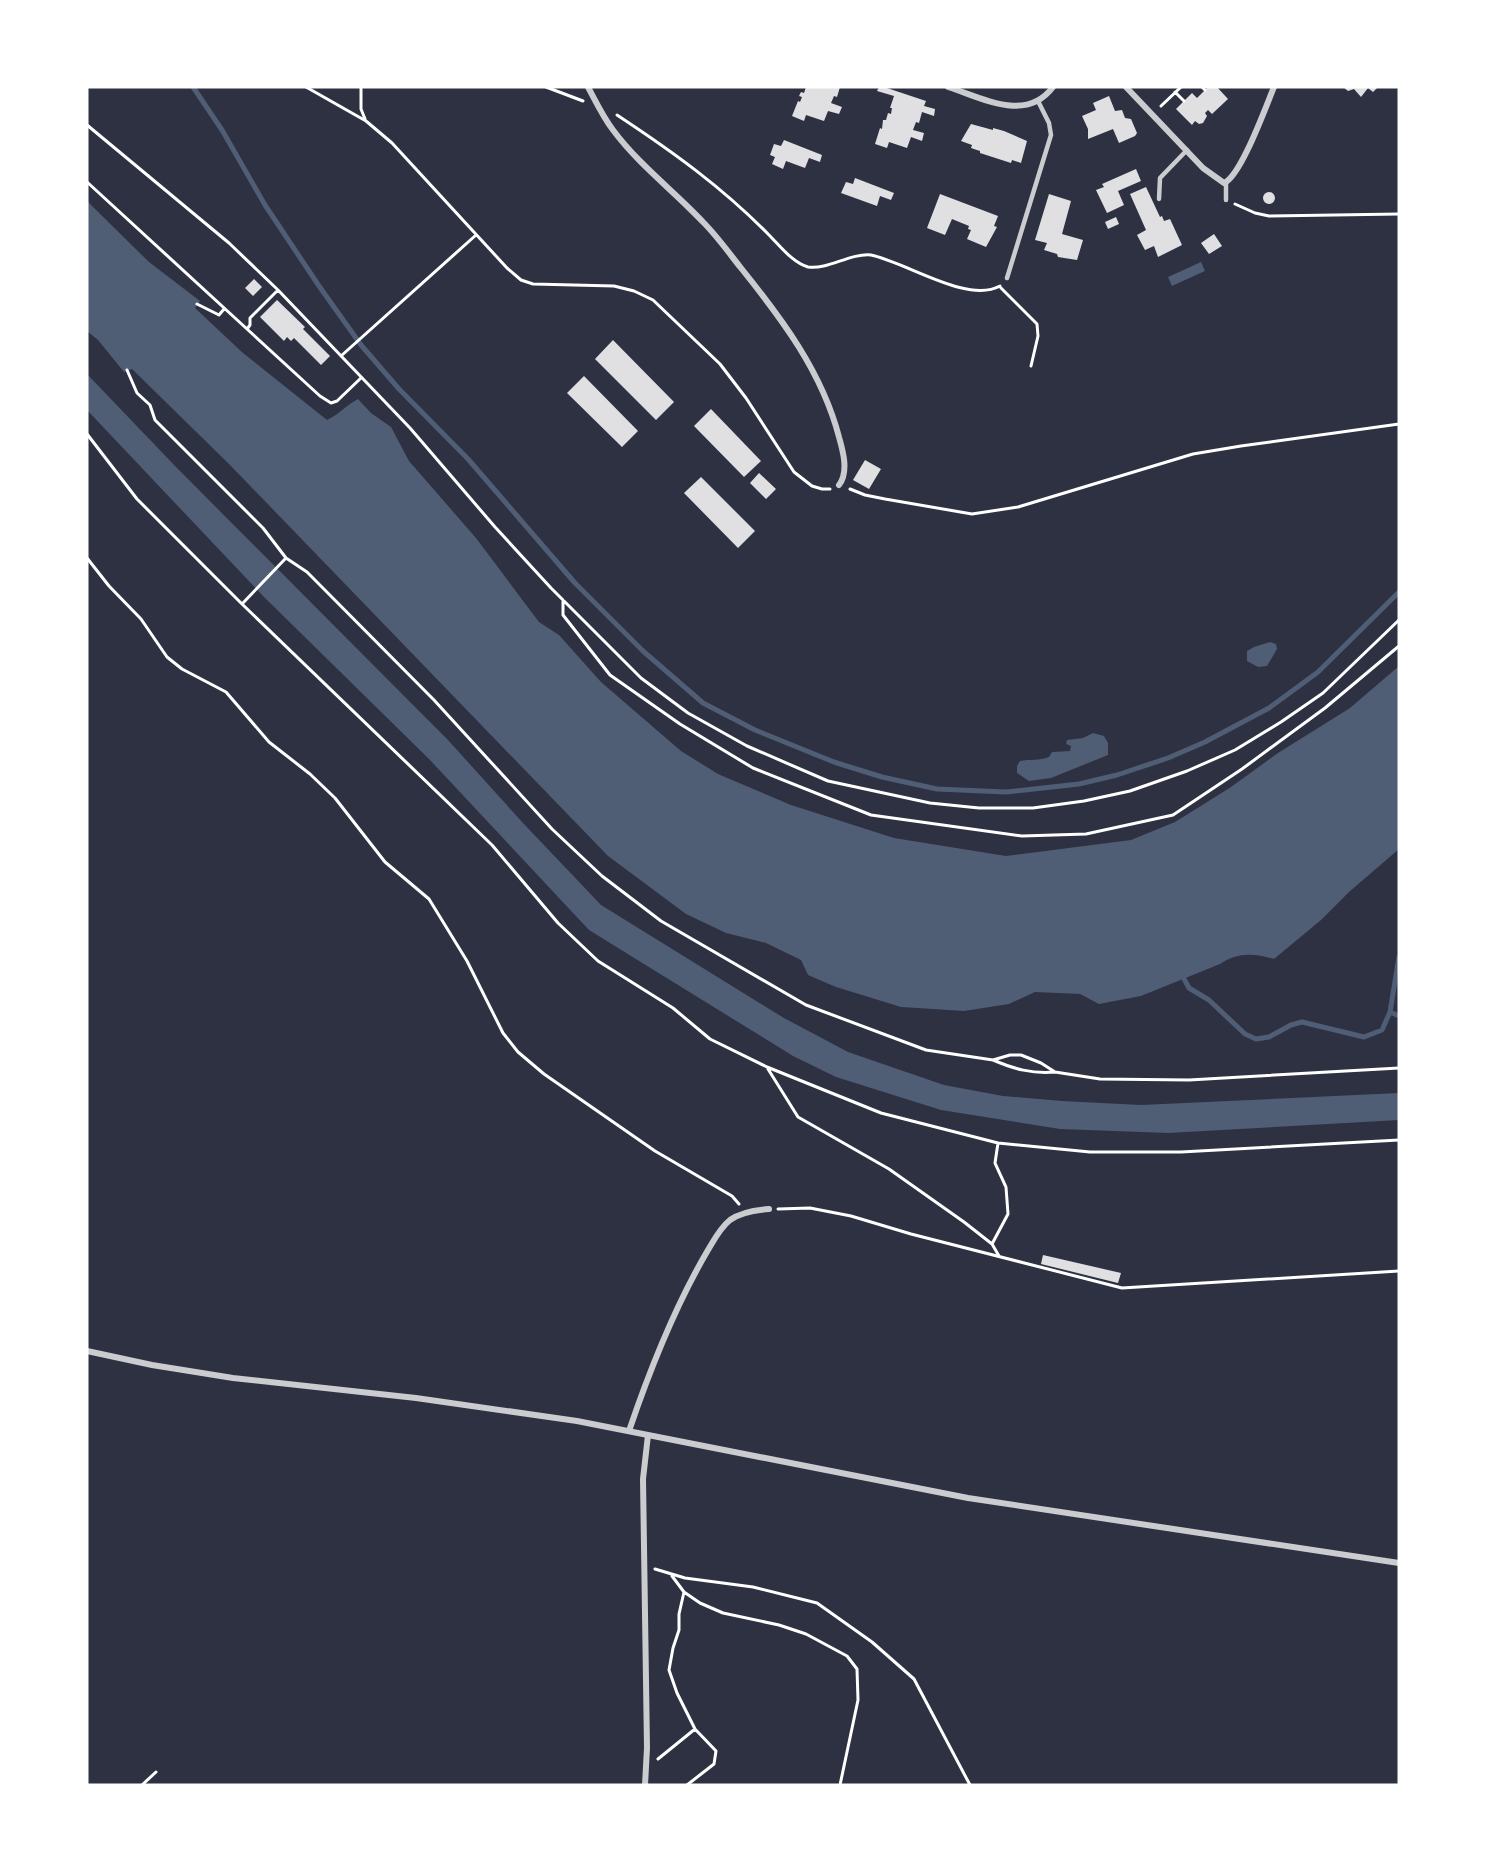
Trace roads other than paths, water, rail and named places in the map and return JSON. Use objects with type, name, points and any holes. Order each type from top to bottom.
[{"type":"street","points":[[588,87],[613,130],[634,155],[703,222],[772,307],[806,357],[827,400],[841,441],[844,454],[844,479],[839,485]]},
{"type":"street","points":[[948,87],[1014,107],[1023,107],[1038,101],[1053,87]]},
{"type":"street","points":[[1126,87],[1208,173],[1220,182],[1226,183],[1242,160],[1274,87]]},
{"type":"street","points":[[629,1431],[679,1305],[700,1264],[723,1227],[734,1217],[769,1209]]},
{"type":"street","points":[[87,1351],[152,1365],[233,1378],[416,1398],[629,1431],[968,1498],[1399,1563]]},
{"type":"street","points":[[648,1435],[643,1479],[645,1785],[652,1785]]},
{"type":"lane","points":[[1007,279],[1050,135],[1049,123],[1038,101]]},
{"type":"lane","points":[[1159,199],[1160,178],[1187,150]]},
{"type":"lane","points":[[1226,183],[1226,200]]},
{"type":"water","points":[[87,201],[149,262],[200,301],[195,308],[243,353],[327,420],[358,399],[371,413],[391,427],[409,461],[476,538],[539,622],[559,635],[601,682],[681,751],[718,774],[791,805],[894,838],[1006,856],[1131,840],[1175,822],[1231,787],[1278,753],[1350,708],[1399,666],[1399,849],[1274,959],[1253,955],[1233,957],[1141,996],[1099,1004],[1080,994],[1035,992],[1009,1004],[964,1011],[901,1007],[836,987],[808,975],[801,960],[766,943],[726,933],[686,914],[608,856],[230,465],[132,369],[124,372],[98,340],[87,331]]},
{"type":"water","points":[[1201,262],[1205,271],[1172,286],[1168,277]]},
{"type":"water","points":[[87,374],[177,468],[448,740],[601,905],[784,1018],[848,1052],[944,1085],[1003,1096],[1141,1105],[1399,1093],[1399,1120],[1168,1133],[1060,1129],[941,1110],[836,1077],[793,1056],[589,930],[429,759],[263,596],[87,410]]},
{"type":"water","points":[[1270,642],[1276,644],[1277,649],[1267,666],[1258,667],[1247,661],[1247,651]]},
{"type":"water","points":[[1093,733],[1104,736],[1108,743],[1108,755],[1051,778],[1029,781],[1017,773],[1020,761],[1049,757],[1052,752],[1070,751],[1071,746],[1066,744],[1067,740],[1083,738]]},
{"type":"waterway","points":[[193,87],[222,130],[265,205],[319,286],[361,345],[399,389],[468,459],[575,583],[643,651],[703,703],[755,730],[834,762],[882,777],[937,789],[1006,792],[1079,784],[1117,775],[1168,758],[1205,742],[1269,708],[1318,672],[1399,592]]},
{"type":"waterway","points":[[1182,975],[1189,988],[1209,1000],[1245,1034],[1256,1039],[1269,1037],[1291,1025],[1302,1022],[1364,1037],[1382,1030],[1390,1012],[1399,957]]},
{"type":"waterway","points":[[1390,1012],[1399,1016]]}]
